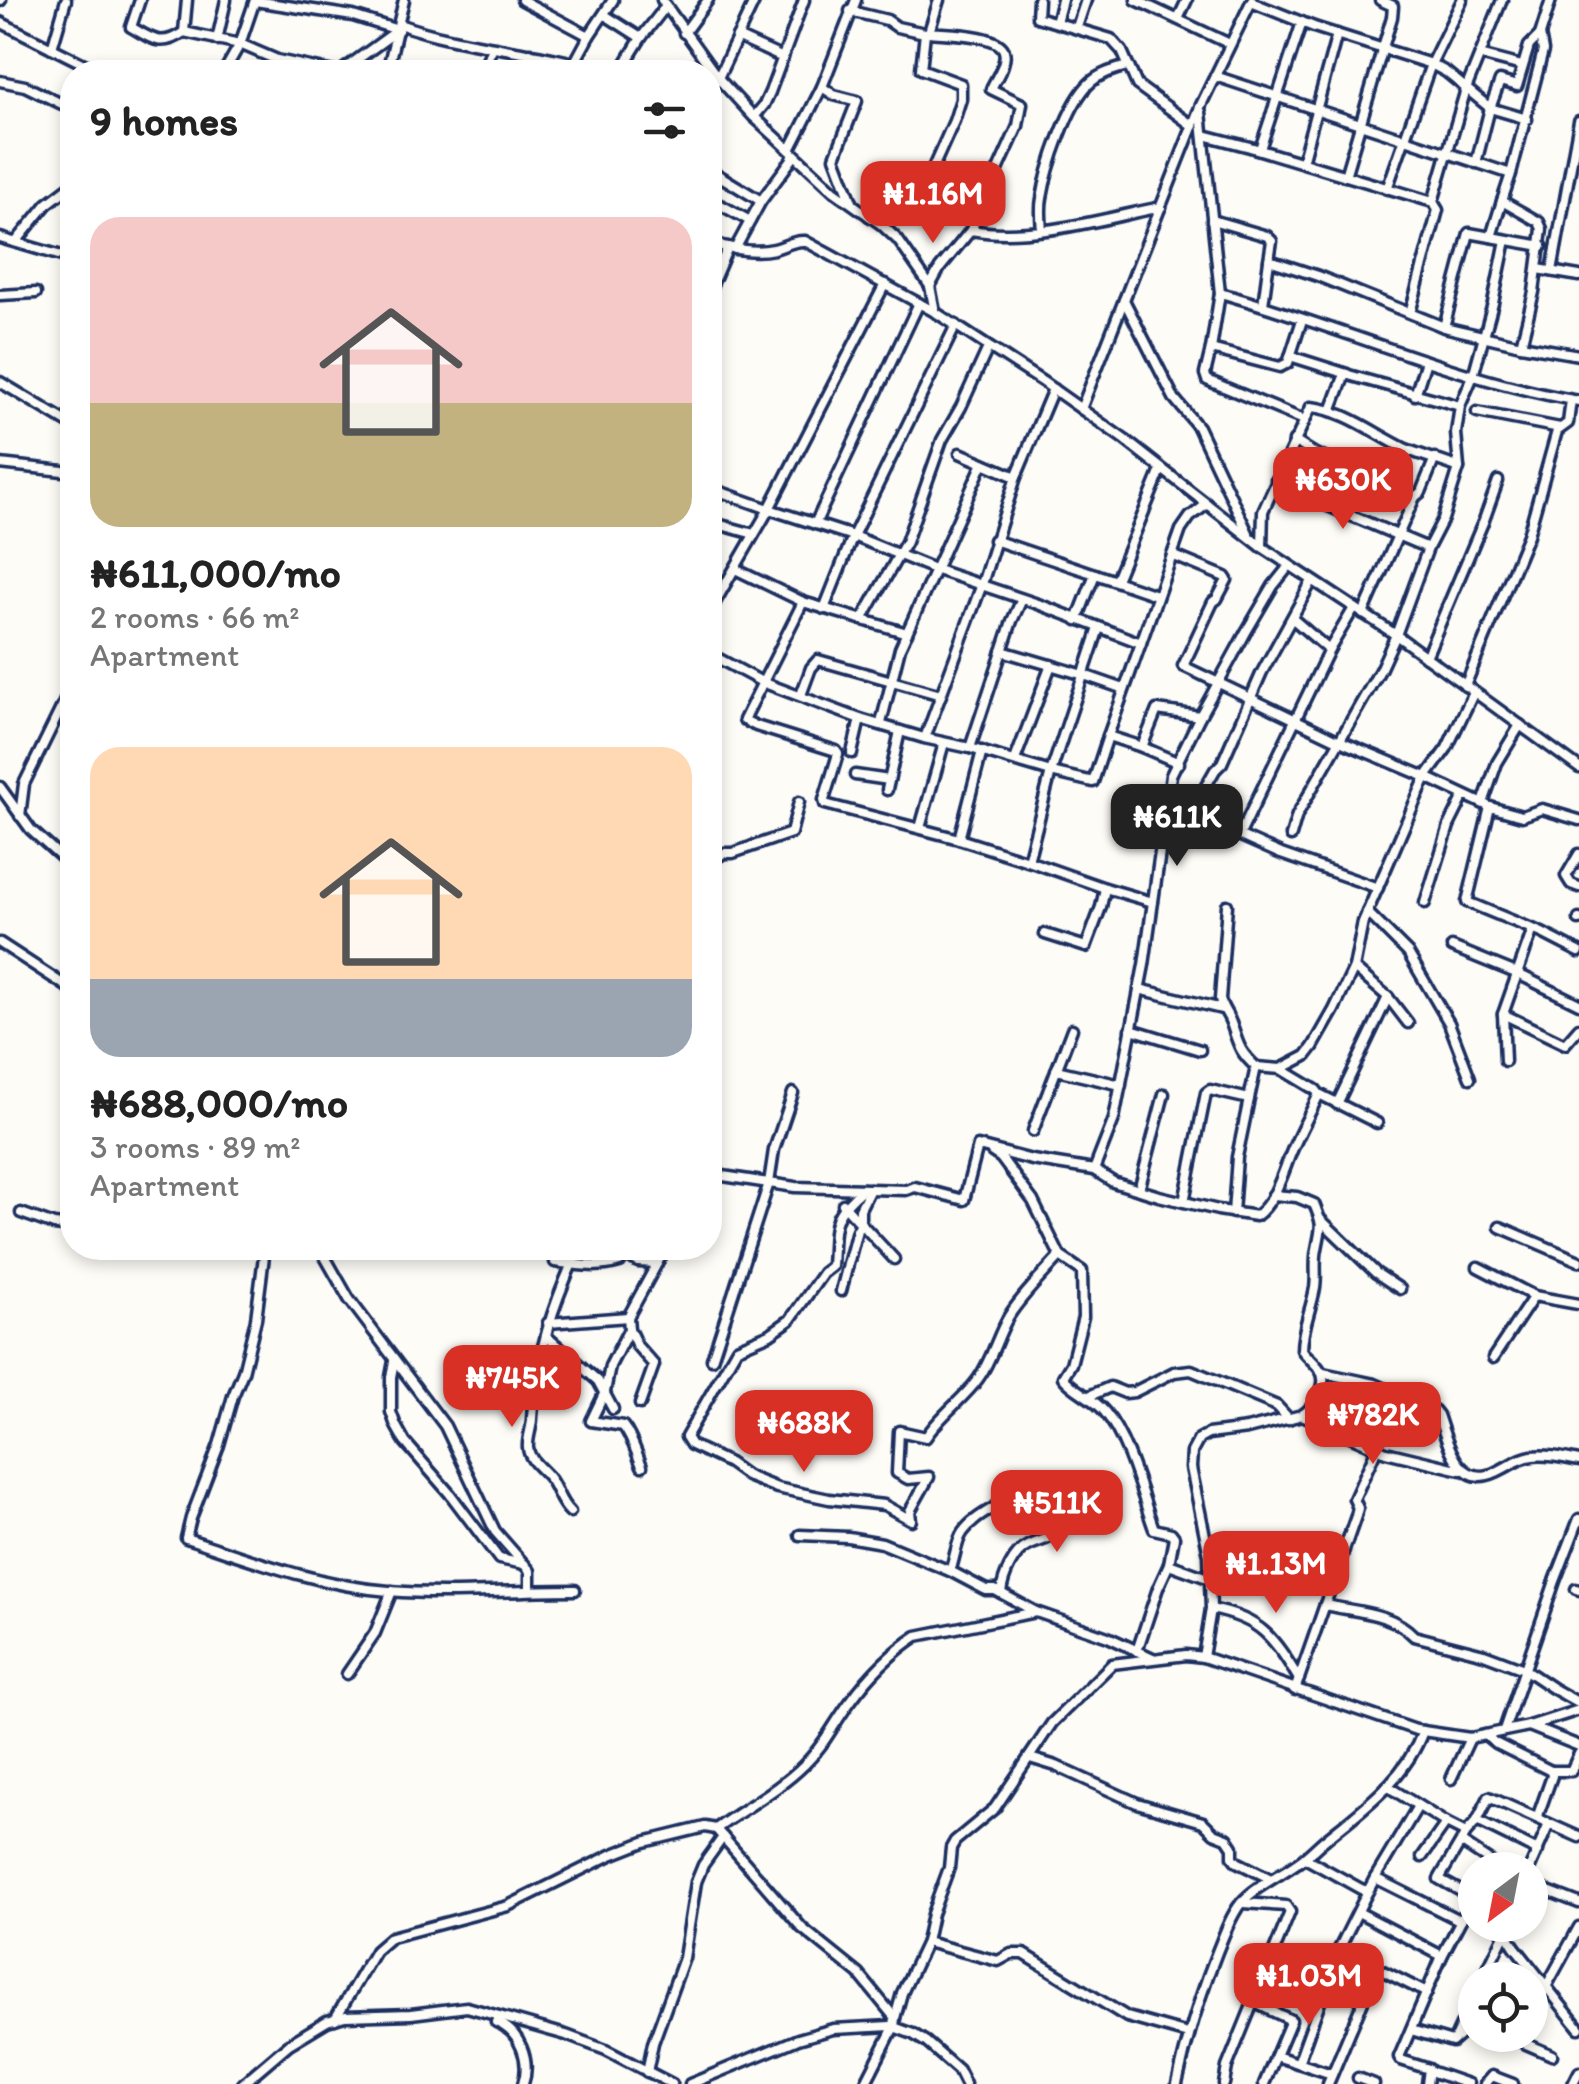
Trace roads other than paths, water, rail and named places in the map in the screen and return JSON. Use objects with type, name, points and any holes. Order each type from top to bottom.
[{"type":"street","points":[[52,48],[66,0]]},
{"type":"street","points":[[140,0],[131,27],[161,42],[174,40],[184,32],[188,0]]},
{"type":"street","points":[[217,40],[226,0]]},
{"type":"street","points":[[231,60],[255,0],[564,60]]},
{"type":"street","points":[[390,60],[404,0]]},
{"type":"street","points":[[522,0],[590,36]]},
{"type":"street","points":[[575,60],[612,0]]},
{"type":"street","points":[[684,32],[708,0]]},
{"type":"street","points":[[722,69],[754,0]]},
{"type":"street","points":[[754,117],[764,105],[804,0]]},
{"type":"street","points":[[722,266],[792,153],[856,0]]},
{"type":"street","points":[[930,286],[972,230],[1018,126],[1022,104],[992,89],[1005,58],[1002,46],[978,37],[929,32],[938,0]]},
{"type":"street","points":[[1038,0],[1037,17],[1112,39],[1138,85],[1193,126]]},
{"type":"street","points":[[1056,22],[1062,0]]},
{"type":"street","points":[[1077,27],[1086,0]]},
{"type":"street","points":[[1136,0],[1230,44]]},
{"type":"street","points":[[1178,19],[1187,0]]},
{"type":"street","points":[[1344,176],[1392,17],[1393,6],[1380,0]]},
{"type":"street","points":[[1387,188],[1431,64],[1462,0]]},
{"type":"street","points":[[1433,202],[1466,88],[1502,0]]},
{"type":"street","points":[[1476,163],[1500,81],[1517,86],[1529,46],[1540,35],[1551,0]]},
{"type":"street","points":[[1081,409],[1200,108],[1251,1],[1431,64],[1490,108],[1526,119]]},
{"type":"street","points":[[627,60],[664,3],[705,60]]},
{"type":"street","points":[[850,11],[924,33],[921,69],[961,84],[954,121],[932,170],[920,181],[902,184],[869,216]]},
{"type":"street","points":[[605,15],[641,38]]},
{"type":"street","points":[[0,22],[76,60]]},
{"type":"street","points":[[1260,150],[1302,22]]},
{"type":"street","points":[[353,60],[398,27]]},
{"type":"street","points":[[184,32],[240,44],[277,60]]},
{"type":"street","points":[[1302,162],[1337,34]]},
{"type":"street","points":[[1492,237],[1543,50],[1540,35]]},
{"type":"street","points":[[737,36],[783,58]]},
{"type":"street","points":[[486,60],[492,48]]},
{"type":"street","points":[[528,60],[530,53]]},
{"type":"street","points":[[1480,55],[1522,66]]},
{"type":"street","points":[[1042,230],[1041,202],[1056,146],[1071,112],[1089,84],[1107,72],[1127,66]]},
{"type":"street","points":[[1215,76],[1512,174]]},
{"type":"street","points":[[0,81],[25,86],[60,103]]},
{"type":"street","points":[[722,82],[792,153],[898,240],[930,286],[935,312]]},
{"type":"street","points":[[822,87],[857,101],[835,157],[854,206]]},
{"type":"street","points":[[1200,108],[1220,292],[1212,349],[1204,374],[1207,380],[1304,420]]},
{"type":"street","points":[[1552,271],[1579,121]]},
{"type":"street","points":[[1204,135],[1433,202],[1438,210],[1410,313]]},
{"type":"street","points":[[722,178],[761,202]]},
{"type":"street","points":[[16,242],[60,194]]},
{"type":"street","points":[[1502,201],[1540,222],[1542,229],[1538,270],[1521,345]]},
{"type":"street","points":[[722,206],[750,222]]},
{"type":"street","points":[[972,230],[994,234],[1042,230],[1161,207]]},
{"type":"street","points":[[1212,220],[1268,236],[1272,241],[1263,305]]},
{"type":"street","points":[[1444,327],[1470,233],[1542,246]]},
{"type":"street","points":[[0,238],[60,255]]},
{"type":"street","points":[[1291,836],[1297,815],[1380,670],[1443,519],[1459,468],[1456,433],[1460,406],[1473,376],[1506,240]]},
{"type":"street","points":[[722,245],[752,251],[805,241],[935,312],[1053,389],[1262,547],[1396,636],[1579,768]]},
{"type":"street","points":[[1270,260],[1444,327],[1579,355]]},
{"type":"street","points":[[1538,270],[1579,276]]},
{"type":"street","points":[[722,590],[769,509],[885,284]]},
{"type":"street","points":[[1220,292],[1426,362],[1575,401],[1568,424],[1557,432],[1528,535],[1465,686]]},
{"type":"street","points":[[0,295],[36,293]]},
{"type":"street","points":[[1124,300],[1174,398],[1198,427],[1250,537]]},
{"type":"street","points":[[815,524],[919,303]]},
{"type":"street","points":[[1212,349],[1280,367],[1288,363],[1302,320]]},
{"type":"street","points":[[824,609],[853,536],[956,325]]},
{"type":"street","points":[[862,620],[899,554],[942,440],[988,348]]},
{"type":"street","points":[[1290,356],[1460,406]]},
{"type":"street","points":[[1415,395],[1426,362]]},
{"type":"street","points":[[1331,411],[1347,374]]},
{"type":"street","points":[[0,382],[60,416]]},
{"type":"street","points":[[925,738],[1016,477],[1053,389]]},
{"type":"street","points":[[1262,547],[1263,512],[1311,406],[1331,411],[1407,449],[1459,468]]},
{"type":"street","points":[[1477,412],[1560,428]]},
{"type":"street","points":[[1294,441],[1415,497]]},
{"type":"street","points":[[960,453],[1016,477]]},
{"type":"street","points":[[1363,614],[1435,458]]},
{"type":"street","points":[[881,723],[900,648],[983,463]]},
{"type":"street","points":[[0,464],[60,471]]},
{"type":"street","points":[[1116,580],[1161,470]]},
{"type":"street","points":[[1276,479],[1316,501],[1428,548]]},
{"type":"street","points":[[1426,657],[1498,481]]},
{"type":"street","points":[[722,492],[853,536],[934,570],[1141,643]]},
{"type":"street","points":[[722,660],[762,682],[860,719],[1093,782],[1156,595],[1185,523],[1208,504]]},
{"type":"street","points":[[722,525],[754,534]]},
{"type":"street","points":[[994,540],[1156,595]]},
{"type":"street","points":[[1172,555],[1226,580],[1183,666],[1487,805],[1522,816],[1542,809],[1579,820]]},
{"type":"street","points":[[1094,1170],[1114,1119],[1139,989],[1171,775],[1219,681],[1273,586],[1289,566]]},
{"type":"street","points":[[735,569],[802,602],[907,632]]},
{"type":"street","points":[[1077,620],[1094,574]]},
{"type":"street","points":[[1190,814],[1222,763],[1262,672],[1312,581]]},
{"type":"street","points":[[970,748],[1022,599]]},
{"type":"street","points":[[802,602],[744,720],[836,751],[825,804],[959,838],[1153,902]]},
{"type":"street","points":[[1237,834],[1354,608]]},
{"type":"street","points":[[1293,619],[1330,650]]},
{"type":"street","points":[[1028,861],[1099,628]]},
{"type":"street","points":[[1002,652],[1124,690]]},
{"type":"street","points":[[801,695],[818,660],[941,694]]},
{"type":"street","points":[[1015,760],[1051,665]]},
{"type":"street","points":[[1281,1068],[1308,1054],[1334,1010],[1354,968],[1368,912],[1426,777],[1447,748],[1474,692]]},
{"type":"street","points":[[20,816],[24,784],[60,710]]},
{"type":"street","points":[[1142,746],[1157,710],[1200,716]]},
{"type":"street","points":[[852,753],[860,719]]},
{"type":"street","points":[[1520,725],[1497,764],[1467,902],[1579,952]]},
{"type":"street","points":[[886,790],[900,730]]},
{"type":"street","points":[[1108,736],[1142,746],[1178,764]]},
{"type":"street","points":[[920,828],[944,743]]},
{"type":"street","points":[[959,838],[982,751]]},
{"type":"street","points":[[855,775],[889,780]]},
{"type":"street","points":[[0,787],[20,816],[60,857]]},
{"type":"street","points":[[1425,903],[1449,826],[1464,796]]},
{"type":"street","points":[[722,854],[791,833],[799,802]]},
{"type":"street","points":[[1167,806],[1281,854],[1378,888]]},
{"type":"street","points":[[1579,854],[1566,876],[1579,888]]},
{"type":"street","points":[[1045,934],[1086,947],[1106,888]]},
{"type":"street","points":[[1226,905],[1220,988],[1222,1009],[1240,1052],[1256,1066],[1281,1068],[1336,1104],[1377,1123]]},
{"type":"street","points":[[1368,912],[1408,952],[1449,1023],[1470,1078]]},
{"type":"street","points":[[1505,1060],[1502,1014],[1533,929]]},
{"type":"street","points":[[0,942],[60,982]]},
{"type":"street","points":[[1452,947],[1579,1004]]},
{"type":"street","points":[[1354,968],[1388,998],[1408,1023]]},
{"type":"street","points":[[1139,989],[1222,1009]]},
{"type":"street","points":[[1336,1104],[1388,998]]},
{"type":"street","points":[[1502,1014],[1565,1044],[1579,1028]]},
{"type":"street","points":[[1033,1131],[1072,1029]]},
{"type":"street","points":[[1131,1029],[1200,1050]]},
{"type":"street","points":[[1233,1213],[1238,1157],[1256,1066]]},
{"type":"street","points":[[1056,1070],[1120,1085]]},
{"type":"street","points":[[1184,1202],[1206,1094],[1210,1090],[1249,1099]]},
{"type":"street","points":[[712,1359],[770,1183],[774,1150],[793,1093]]},
{"type":"street","points":[[1139,1190],[1164,1094]]},
{"type":"street","points":[[722,1176],[795,1186],[906,1190],[915,1186],[964,1200],[978,1146],[1094,1170],[1113,1182],[1139,1190],[1256,1216],[1274,1195],[1319,1094]]},
{"type":"street","points":[[986,1147],[1001,1158],[1034,1200],[1060,1256],[1082,1271],[1083,1317],[1071,1364],[1063,1377],[1106,1413],[1116,1428],[1154,1529],[1174,1536],[1169,1564],[1137,1651]]},
{"type":"street","points":[[866,1189],[844,1204],[837,1216],[832,1266],[790,1320],[770,1334],[737,1348],[686,1437],[691,1445],[776,1488],[829,1500],[884,1505],[911,1520],[910,1511],[930,1478],[908,1479],[898,1473],[899,1430],[926,1437],[975,1384],[1016,1306],[1060,1256]]},
{"type":"street","points":[[840,1290],[860,1225],[866,1189]]},
{"type":"street","points":[[1274,1195],[1297,1197],[1314,1204],[1322,1220],[1376,1273],[1400,1288]]},
{"type":"street","points":[[844,1204],[894,1259]]},
{"type":"street","points":[[20,1213],[60,1226]]},
{"type":"street","points":[[1322,1220],[1316,1286],[1302,1334],[1302,1350],[1323,1372],[1375,1384],[1434,1410],[1461,1470]]},
{"type":"street","points":[[1500,1227],[1579,1261]]},
{"type":"street","points":[[263,1260],[256,1319],[243,1372],[186,1538],[317,1579],[392,1591],[434,1594],[575,1590]]},
{"type":"street","points":[[327,1260],[394,1361],[445,1426],[486,1516],[530,1571],[530,1590]]},
{"type":"street","points":[[570,1512],[529,1454],[528,1444],[534,1381],[547,1323],[574,1260]]},
{"type":"street","points":[[555,1262],[589,1266],[612,1265],[620,1260]]},
{"type":"street","points":[[635,1260],[657,1264]]},
{"type":"street","points":[[640,1404],[654,1365],[636,1346],[628,1317],[658,1260]]},
{"type":"street","points":[[1478,1267],[1534,1296],[1578,1303]]},
{"type":"street","points":[[1492,1358],[1534,1296]]},
{"type":"street","points":[[547,1323],[628,1317]]},
{"type":"street","points":[[629,1328],[610,1366],[605,1392],[591,1421],[622,1426],[630,1434],[642,1466]]},
{"type":"street","points":[[546,1336],[598,1381],[613,1409]]},
{"type":"street","points":[[394,1361],[391,1412],[406,1442],[499,1559],[524,1564]]},
{"type":"street","points":[[1089,1396],[1110,1386],[1125,1393],[1134,1392],[1174,1372],[1191,1370],[1277,1406],[1289,1419]]},
{"type":"street","points":[[1204,1657],[1212,1609],[1209,1555],[1191,1468],[1192,1452],[1199,1438],[1208,1434],[1302,1415],[1318,1397],[1323,1372]]},
{"type":"street","points":[[1302,1415],[1376,1448],[1480,1476],[1534,1456],[1579,1461]]},
{"type":"street","points":[[1296,1690],[1356,1516],[1354,1498],[1376,1448]]},
{"type":"street","points":[[950,1571],[964,1530],[1008,1499],[1022,1484]]},
{"type":"street","points":[[1001,1593],[1007,1571],[1023,1549],[1052,1536],[1082,1504],[1108,1507]]},
{"type":"street","points":[[1504,1730],[1574,1544],[1579,1519]]},
{"type":"street","points":[[800,1535],[848,1537],[882,1544],[1153,1658]]},
{"type":"street","points":[[1169,1564],[1210,1579]]},
{"type":"street","points":[[347,1674],[375,1632],[392,1591]]},
{"type":"street","points":[[1324,1605],[1383,1616],[1414,1636],[1524,1669],[1579,1702]]},
{"type":"street","points":[[1212,1609],[1234,1613],[1270,1635],[1299,1679]]},
{"type":"street","points":[[716,1829],[804,1765],[828,1737],[848,1704],[903,1645],[917,1636],[1036,1612]]},
{"type":"street","points":[[865,2084],[895,2022],[902,1993],[926,1942],[955,1841],[995,1808],[1052,1723],[1112,1664],[1204,1657],[1416,1730],[1470,1738],[1529,1726],[1579,1710]]},
{"type":"street","points":[[1485,1734],[1550,1771],[1571,1771],[1579,1750],[1529,1726]]},
{"type":"street","points":[[1177,2084],[1201,1993],[1228,1924],[1242,1902],[1305,1858],[1362,1810],[1417,1748],[1424,1731]]},
{"type":"street","points":[[1451,1779],[1470,1738]]},
{"type":"street","points":[[1030,1758],[1137,1803],[1203,1822],[1214,1833],[1227,1838],[1237,1862],[1271,1879]]},
{"type":"street","points":[[1536,1818],[1552,1776],[1550,1771]]},
{"type":"street","points":[[1386,1786],[1466,1833]]},
{"type":"street","points":[[1458,1890],[1439,1880],[1439,1876],[1490,1797],[1579,1837]]},
{"type":"street","points":[[1298,2063],[1339,1949],[1418,1806]]},
{"type":"street","points":[[1477,1821],[1538,1852],[1549,1824]]},
{"type":"street","points":[[1422,1857],[1446,1823]]},
{"type":"street","points":[[335,2019],[375,1951],[391,1937],[508,1906],[611,1855],[705,1826],[716,1829],[802,1928],[859,1974],[895,2022],[948,2059],[965,2084]]},
{"type":"street","points":[[647,2072],[653,2042],[684,1958],[696,1882],[722,1837]]},
{"type":"street","points":[[1462,1843],[1475,1852]]},
{"type":"street","points":[[1305,1858],[1368,1892]]},
{"type":"street","points":[[1376,1878],[1458,1919]]},
{"type":"street","points":[[1548,1894],[1579,1902]]},
{"type":"street","points":[[1224,2084],[1227,2067],[1290,1912],[1286,1906],[1242,1902]]},
{"type":"street","points":[[1358,1912],[1442,1956]]},
{"type":"street","points":[[1458,1926],[1399,2057],[1468,2084]]},
{"type":"street","points":[[1579,1928],[1548,1986],[1579,2028]]},
{"type":"street","points":[[926,1942],[998,1961],[1011,1954],[1024,1954],[1127,2016],[1188,2034]]},
{"type":"street","points":[[1339,1949],[1427,1993]]},
{"type":"street","points":[[1328,2084],[1377,1968]]},
{"type":"street","points":[[1255,2003],[1291,2020],[1264,2084]]},
{"type":"street","points":[[242,2084],[290,2044],[335,2019],[467,2007],[593,2045],[672,2084]]},
{"type":"street","points":[[496,2022],[517,2037],[527,2070],[524,2084]]},
{"type":"street","points":[[690,2084],[798,2039],[833,2029],[895,2022]]},
{"type":"street","points":[[1411,2030],[1443,2041],[1458,2037]]},
{"type":"street","points":[[1454,2040],[1458,2031]]},
{"type":"street","points":[[1546,2052],[1552,2055]]},
{"type":"street","points":[[1276,2056],[1332,2074]]},
{"type":"street","points":[[1427,2084],[1430,2071]]},
{"type":"street","points":[[1573,2084],[1579,2072]]},
{"type":"street","points":[[1485,2084],[1492,2076],[1512,2084]]},
{"type":"street","points":[[1358,2078],[1374,2084]]}]
